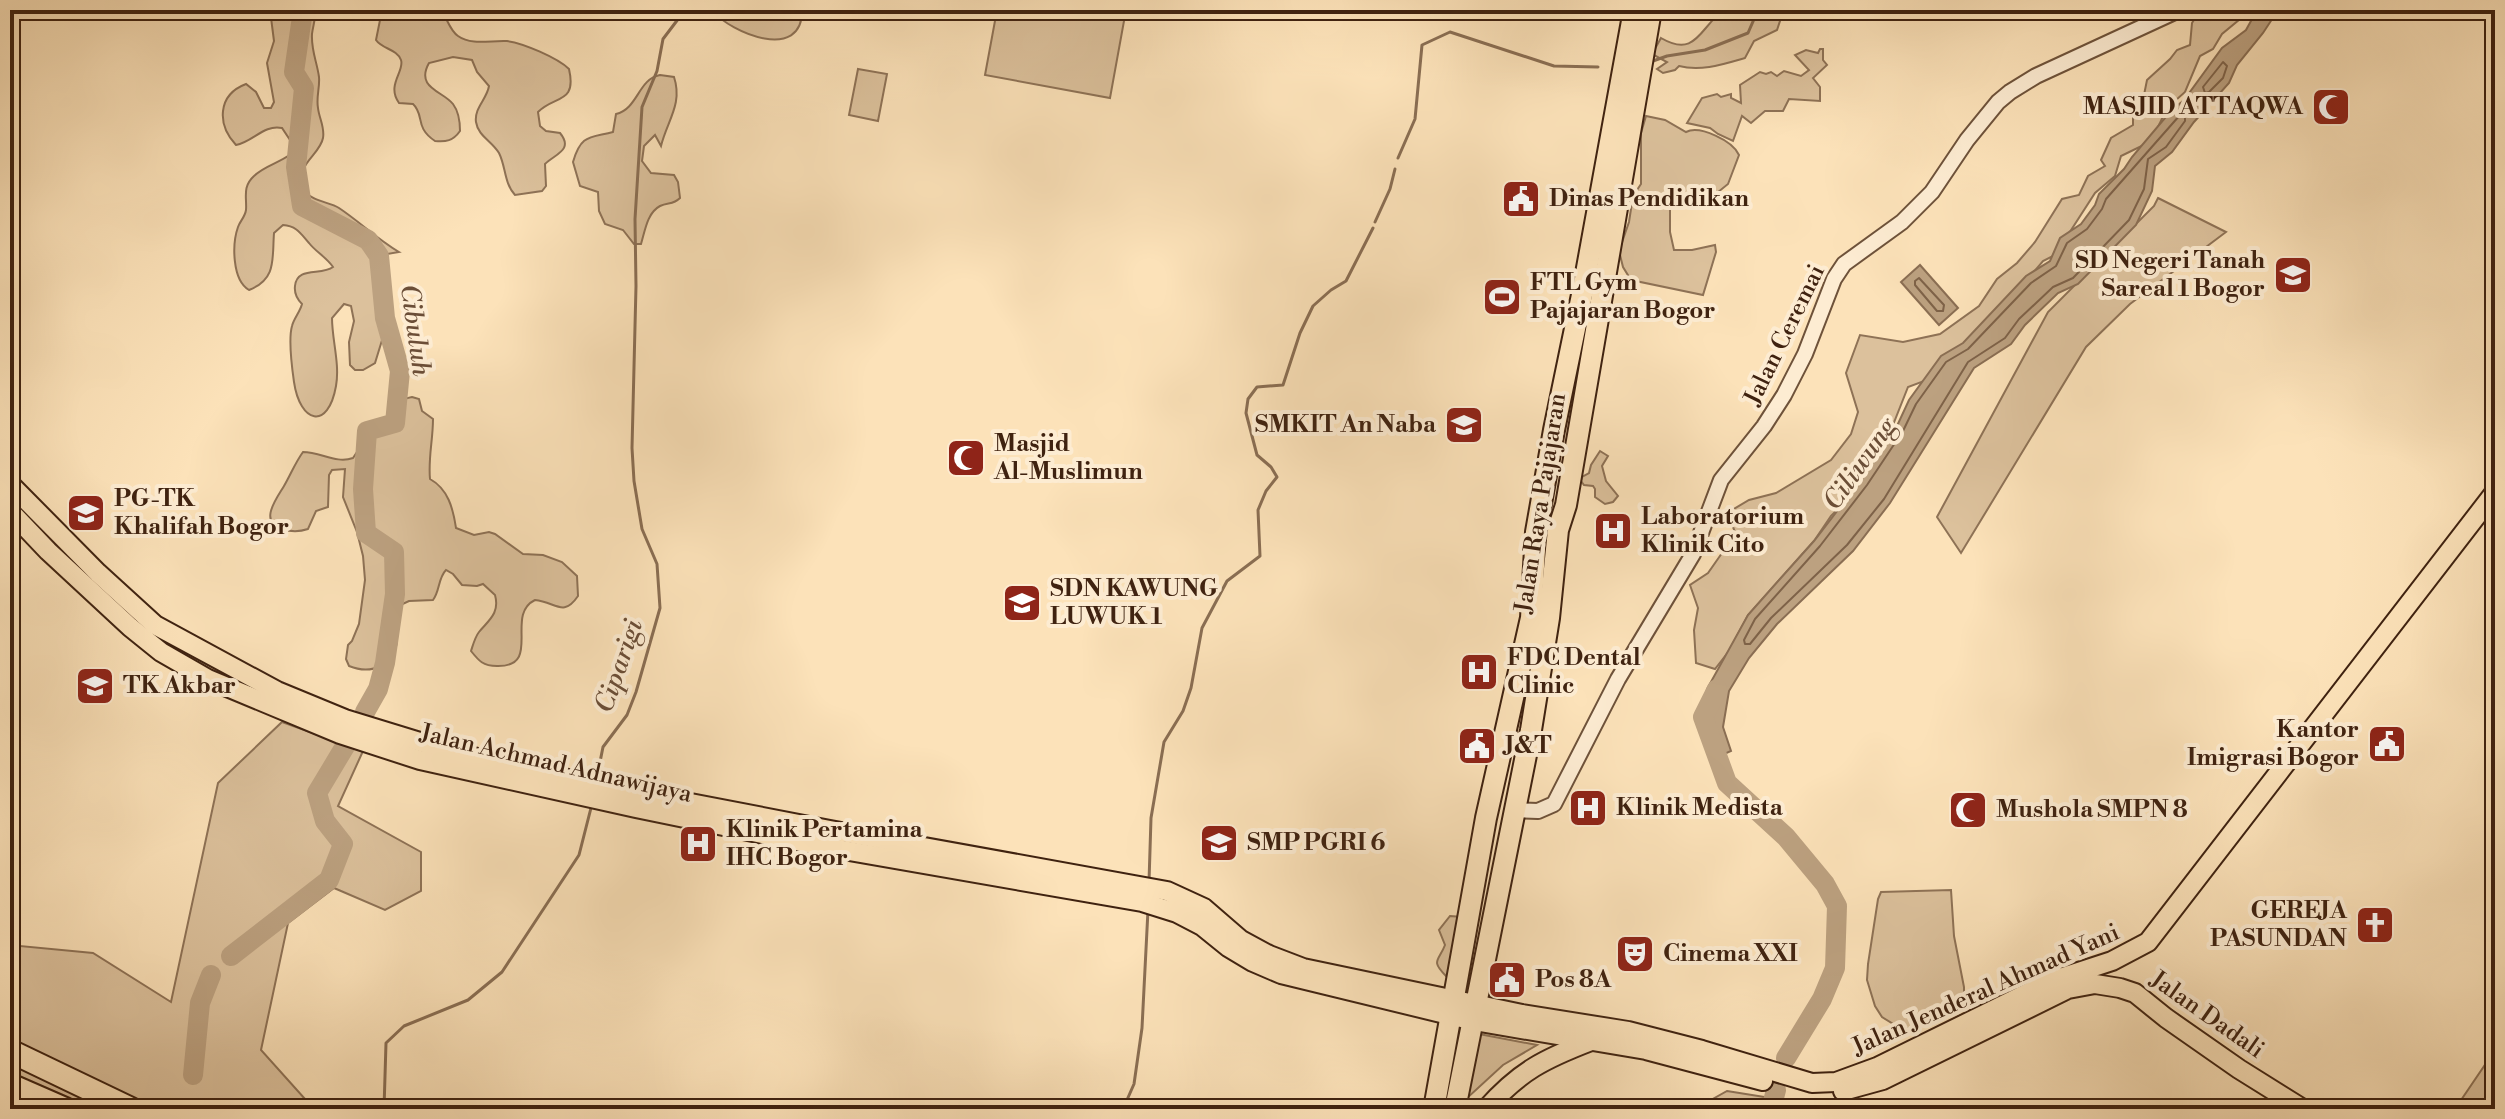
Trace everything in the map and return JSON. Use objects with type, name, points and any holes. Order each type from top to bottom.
[{"type":"highway","name":"Jalan Raya Pajajaran","points":[[1434,1109],[1486,818],[1531,618],[1536,532],[1634,10]]},
{"type":"highway","name":"Jalan Raya Pajajaran","points":[[1455,1109],[1538,688],[1558,530],[1566,505],[1651,10]]},
{"type":"highway","points":[[10,1051],[131,1109]]},
{"type":"highway","points":[[10,1085],[65,1109]]},
{"type":"main road","name":"Jalan Achmad Adnawijaya","points":[[10,484],[98,573],[155,625],[324,719]]},
{"type":"main road","name":"Jalan Jenderal Ahmad Yani","points":[[1880,1073],[2054,980],[2119,959],[2148,942],[2495,492]]},
{"type":"main road","name":"Jalan Achmad Adnawijaya","points":[[10,511],[48,551],[161,652],[208,679],[342,726],[390,742],[456,753],[576,787],[830,830],[1153,897],[1203,917],[1269,955],[1303,968],[1475,1013]]},
{"type":"main road","points":[[2135,993],[2127,980],[2127,968],[2148,942]]},
{"type":"main road","name":"Jalan Dadali","points":[[2075,986],[2106,985],[2135,993],[2239,1069],[2303,1109]]},
{"type":"main road","name":"Jalan Jenderal Ahmad Yani","points":[[1475,1013],[1749,1071],[1796,1084],[1836,1082],[1880,1073],[2075,986]]},
{"type":"main road","name":"Jalan Jenderal Ahmad Yani","points":[[1475,1013],[1628,1031],[1702,1050],[1749,1071]]},
{"type":"main road","points":[[1486,1109],[1508,1084],[1548,1058],[1594,1040]]},
{"type":"street","name":"Jalan Ceremai","points":[[1514,810],[1538,811],[1554,804],[1618,679],[1693,554],[1721,480],[1784,395],[1805,354],[1834,279],[1844,264],[1902,222],[1932,192],[1967,140],[2010,92],[2036,76],[2179,10]]},
{"type":"shaded area","points":[[270,10],[315,10],[312,40],[319,77],[318,104],[323,134],[321,144],[302,172],[303,187],[310,196],[339,208],[399,252],[381,255],[378,288],[383,337],[375,363],[363,370],[355,370],[350,365],[349,342],[354,321],[351,306],[344,304],[332,318],[336,386],[327,410],[314,416],[302,406],[294,382],[291,332],[302,304],[296,296],[295,286],[300,276],[333,267],[298,231],[283,225],[274,233],[269,274],[249,290],[239,278],[234,252],[250,180],[291,154],[290,140],[282,128],[264,131],[236,145],[223,120],[225,103],[230,95],[246,84],[256,92],[264,108],[271,108],[274,102],[267,63],[274,41]]},
{"type":"shaded area","points":[[386,10],[441,10],[453,31],[463,39],[514,42],[549,56],[569,69],[571,80],[567,94],[538,112],[540,126],[546,131],[560,133],[565,144],[562,151],[545,164],[546,186],[542,191],[515,195],[499,153],[479,131],[476,117],[489,86],[472,60],[453,57],[429,63],[426,71],[428,84],[457,110],[460,131],[452,139],[435,141],[424,131],[417,108],[413,104],[399,103],[394,90],[401,60],[376,40],[380,20]]},
{"type":"shaded area","points":[[712,10],[802,10],[799,26],[791,35],[779,39],[749,34],[721,19]]},
{"type":"shaded area","points":[[997,10],[1126,10],[1110,98],[985,75]]},
{"type":"shaded area","points":[[1724,10],[1788,10],[1782,15],[1777,30],[1754,41],[1745,58],[1704,68],[1679,66],[1663,73],[1657,69],[1667,62],[1652,54],[1661,38],[1683,45],[1690,43]]},
{"type":"shaded area","points":[[2200,10],[2251,10],[2222,34],[2213,49],[2200,56],[2185,92],[2167,108],[2156,139],[2121,156],[2115,176],[2095,193],[2055,255],[2043,261],[2016,293],[1927,380],[1908,387],[1889,435],[1862,485],[1831,516],[1814,541],[1748,615],[1729,651],[1715,669],[1696,663],[1694,630],[1698,608],[1690,585],[1708,573],[1722,553],[1741,546],[1727,513],[1749,500],[1776,493],[1831,460],[1851,434],[1858,412],[1846,373],[1860,335],[1903,342],[1940,334],[1979,306],[1997,279],[2017,263],[2035,242],[2062,199],[2079,195],[2088,176],[2105,166],[2101,160],[2111,138],[2133,125],[2147,80],[2177,50],[2190,45],[2192,23]]},
{"type":"shaded area","points":[[1823,49],[1823,60],[1827,65],[1813,78],[1820,87],[1820,101],[1789,99],[1783,111],[1765,111],[1751,123],[1742,116],[1733,141],[1710,128],[1687,123],[1702,98],[1731,94],[1731,98],[1741,103],[1740,85],[1760,72],[1771,72],[1777,76],[1784,71],[1801,76],[1809,70],[1795,55],[1806,50],[1818,53]]},
{"type":"shaded area","points":[[858,69],[887,74],[878,121],[849,115]]},
{"type":"shaded area","points":[[660,75],[674,77],[677,96],[661,146],[655,135],[644,146],[642,161],[651,173],[674,175],[680,198],[652,213],[641,244],[634,244],[623,230],[605,224],[599,211],[598,192],[580,186],[573,162],[579,146],[587,139],[613,132],[616,114],[629,106],[647,82]]},
{"type":"shaded area","points":[[1646,116],[1665,120],[1686,132],[1692,130],[1716,136],[1739,155],[1728,184],[1706,202],[1670,197],[1670,232],[1674,250],[1715,245],[1716,252],[1703,295],[1631,280],[1623,267],[1619,251],[1629,222],[1633,196],[1641,184],[1641,133]]},
{"type":"shaded area","points":[[2158,198],[2226,232],[2130,304],[2086,347],[1961,553],[1937,517],[2048,312],[2154,206]]},
{"type":"shaded area","points":[[412,397],[419,399],[422,411],[433,419],[430,479],[449,500],[456,528],[474,535],[495,534],[523,554],[543,555],[562,562],[577,576],[578,596],[573,603],[559,607],[535,600],[526,607],[522,617],[521,650],[511,664],[488,665],[471,651],[478,634],[495,611],[495,595],[483,584],[462,585],[446,570],[433,600],[409,601],[396,607],[396,648],[387,662],[374,669],[349,666],[346,659],[348,645],[359,624],[365,580],[357,532],[343,497],[345,469],[332,470],[329,475],[328,507],[316,511],[308,529],[285,530],[271,521],[271,509],[303,452],[341,460],[353,458],[373,438],[396,405]]},
{"type":"shaded area","points":[[1600,451],[1608,456],[1602,466],[1606,481],[1618,496],[1613,502],[1605,504],[1595,497],[1593,486],[1584,485],[1581,481],[1589,473]]},
{"type":"shaded area","points":[[282,722],[363,751],[338,806],[421,852],[421,891],[385,910],[334,888],[288,923],[261,1050],[314,1109],[21,1109],[10,1103],[10,945],[93,953],[171,1002],[218,783]]},
{"type":"shaded area","points":[[1951,890],[1964,1008],[1912,1030],[1895,1025],[1882,1017],[1875,1006],[1867,980],[1878,899],[1881,892]]},
{"type":"shaded area","points":[[1450,916],[1462,917],[1452,976],[1446,976],[1437,963],[1445,945],[1439,930]]},
{"type":"shaded area","points":[[1479,1034],[1537,1045],[1503,1065],[1465,1100]]},
{"type":"shaded area","points":[[2495,1050],[2495,1109],[2455,1109]]},
{"type":"shaded area","points":[[1727,1091],[1809,1104],[1806,1109],[1695,1109]]},
{"type":"water","points":[[2257,10],[2278,10],[2237,65],[2229,83],[2172,152],[2155,166],[2152,191],[2136,225],[2078,284],[2058,293],[2025,325],[2011,344],[1974,368],[1890,503],[1853,551],[1777,624],[1749,658],[1729,691],[1723,727],[1731,751],[1713,759],[1706,734],[1704,707],[1707,689],[1748,615],[1814,541],[1861,480],[1897,426],[1909,400],[1941,356],[1963,343],[2026,276],[2050,261],[2060,238],[2081,224],[2099,194],[2184,100],[2222,48],[2246,30]]},
{"type":"water","points":[[1920,265],[1958,308],[1939,325],[1901,282]]},
{"type":"waterway","name":"Cibuluh","points":[[303,10],[294,72],[304,88],[296,167],[302,206],[368,240],[379,256],[385,318],[400,371],[395,423],[367,431],[363,489],[366,533],[394,552],[395,594],[385,663],[378,689],[365,712]]},
{"type":"waterway","name":"Ciparigi","points":[[597,777],[603,747],[627,715],[636,692],[660,608],[657,564],[642,529],[634,481],[635,219],[642,107],[657,71],[663,39],[685,10]]},
{"type":"waterway","points":[[1653,61],[1705,50],[1748,33],[1758,10]]},
{"type":"waterway","points":[[1398,158],[1415,119],[1422,45],[1450,32],[1554,66],[1598,67]]},
{"type":"waterway","points":[[1375,222],[1395,169]]},
{"type":"waterway","points":[[1149,882],[1151,818],[1164,742],[1183,711],[1191,688],[1202,628],[1227,581],[1260,556],[1258,510],[1266,491],[1277,477],[1257,455],[1246,413],[1248,399],[1257,387],[1283,385],[1300,333],[1313,306],[1346,281],[1373,228]]},
{"type":"waterway","name":"Ciliwung","points":[[1717,689],[1703,717],[1727,783],[1786,837],[1825,884],[1837,906],[1835,968],[1822,999],[1786,1058]]},
{"type":"waterway","name":"Cibuluh","points":[[231,956],[329,880],[343,844],[325,821],[317,793],[347,743]]},
{"type":"waterway","name":"Ciparigi","points":[[384,1109],[386,1043],[404,1026],[468,1000],[502,972],[579,855],[592,804]]},
{"type":"waterway","points":[[1123,1109],[1134,1084],[1142,1028],[1148,910]]},
{"type":"waterway","name":"Cibuluh","points":[[193,1075],[200,1003],[211,975]]},
{"type":"waterway","name":"Ciliwung","points":[[1771,1109],[1776,1090]]},
{"type":"place","name":"MASJID ATTAQWA","points":[[2331,107]]},
{"type":"place","name":"Dinas Pendidikan","points":[[1521,199]]},
{"type":"place","name":"SD Negeri Tanah Sareal 1 Bogor","points":[[2293,275]]},
{"type":"place","name":"FTL Gym Pajajaran Bogor","points":[[1502,297]]},
{"type":"place","name":"SMKIT An Naba","points":[[1464,425]]},
{"type":"place","name":"Masjid Al-Muslimun","points":[[966,458]]},
{"type":"place","name":"PG-TK Khalifah Bogor","points":[[86,513]]},
{"type":"place","name":"Laboratorium Klinik Cito","points":[[1613,531]]},
{"type":"place","name":"SDN KAWUNG LUWUK 1","points":[[1022,603]]},
{"type":"place","name":"FDC Dental Clinic","points":[[1479,672]]},
{"type":"place","name":"TK Akbar","points":[[95,686]]},
{"type":"place","name":"Kantor Imigrasi Bogor","points":[[2387,744]]},
{"type":"place","name":"J&T","points":[[1477,746]]},
{"type":"place","name":"Klinik Medista","points":[[1588,808]]},
{"type":"place","name":"Mushola SMPN 8","points":[[1968,810]]},
{"type":"place","name":"SMP PGRI 6","points":[[1219,843]]},
{"type":"place","name":"Klinik Pertamina IHC Bogor","points":[[698,844]]},
{"type":"place","name":"GEREJA PASUNDAN","points":[[2375,925]]},
{"type":"place","name":"Cinema XXI","points":[[1635,954]]},
{"type":"place","name":"Pos 8A","points":[[1507,980]]}]
